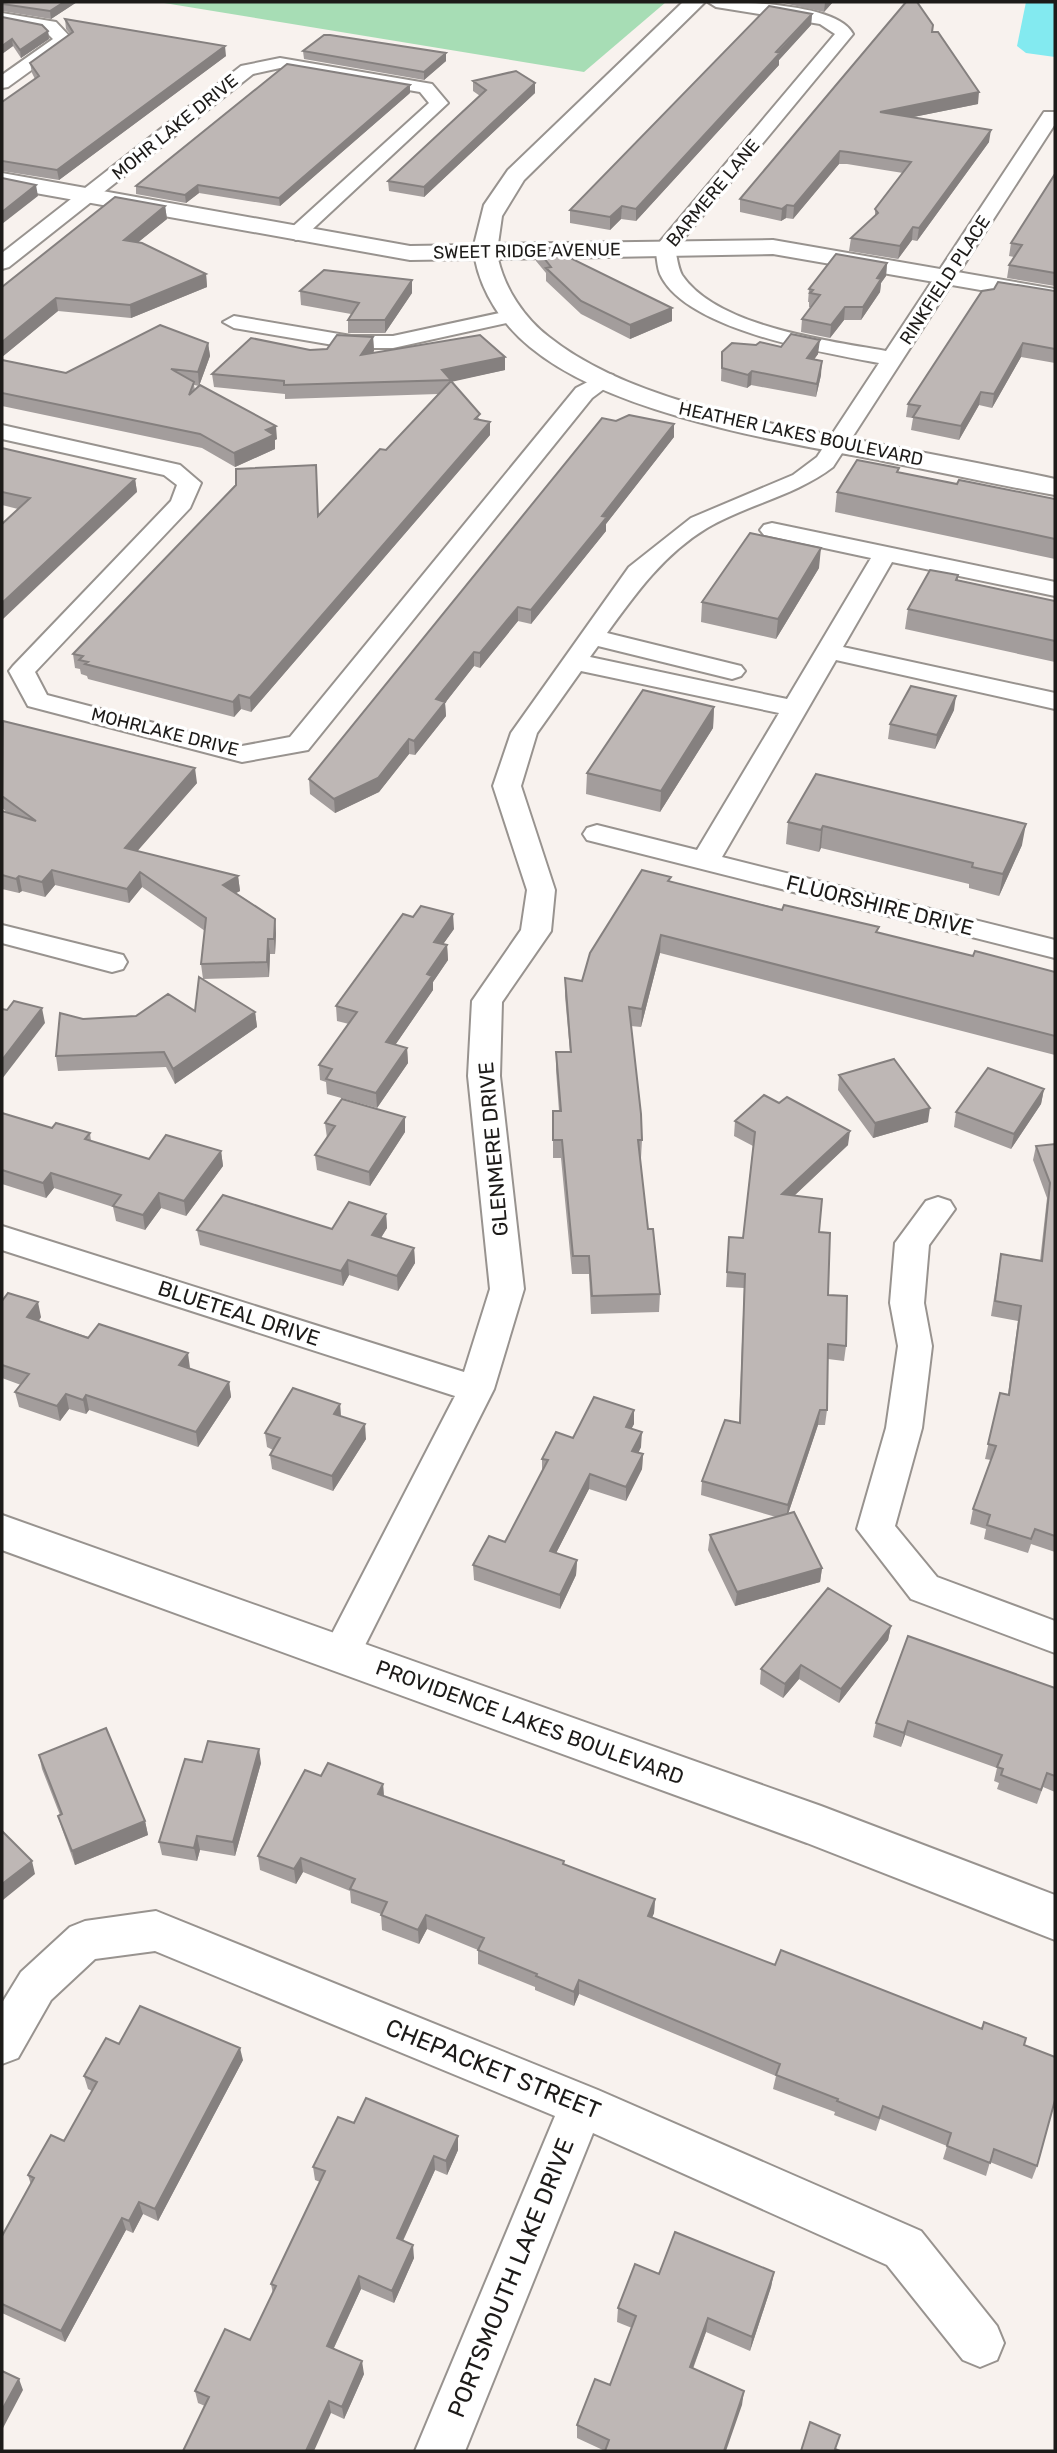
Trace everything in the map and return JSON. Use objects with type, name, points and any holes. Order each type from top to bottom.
[{"type":"street","name":"HEATHER LAKES BOULEVARD","points":[[695,2],[674,18],[504,188],[488,221],[486,253],[494,286],[513,316],[549,348],[605,380],[701,414],[1055,486]]},
{"type":"street","name":"BARMERE LANE","points":[[716,2],[824,19],[840,26],[844,34],[665,248],[664,259],[668,271],[678,283],[713,310],[736,322],[799,341],[892,359]]},
{"type":"street","points":[[2,18],[50,26],[64,40],[2,83]]},
{"type":"street","name":"MOHR LAKE DRIVE","points":[[89,196],[247,70],[280,63],[426,88],[439,103],[296,234]]},
{"type":"street","name":"RINKFIELD PLACE","points":[[838,444],[1051,116]]},
{"type":"street","name":"SWEET RIDGE AVENUE","points":[[2,180],[410,253],[780,247],[1055,296]]},
{"type":"street","points":[[2,263],[89,196]]},
{"type":"street","points":[[234,322],[351,342],[393,342],[513,316]]},
{"type":"street","name":"MOHRLAKE DRIVE","points":[[2,432],[172,470],[188,483],[182,503],[22,671],[37,700],[242,754],[299,744],[584,393],[605,380]]},
{"type":"street","name":"GLENMERE DRIVE","points":[[340,1655],[476,1389],[507,1289],[484,1076],[487,1001],[536,931],[541,890],[507,786],[524,733],[638,572],[699,523],[811,475],[838,444]]},
{"type":"street","points":[[772,530],[1055,589]]},
{"type":"street","points":[[705,861],[885,554]]},
{"type":"street","points":[[592,637],[685,659],[800,698]]},
{"type":"street","points":[[828,651],[1055,701]]},
{"type":"street","points":[[671,682],[685,659]]},
{"type":"street","points":[[575,662],[671,682],[800,698]]},
{"type":"street","name":"FLUORSHIRE DRIVE","points":[[597,834],[1055,949]]},
{"type":"street","points":[[2,934],[112,962]]},
{"type":"street","points":[[938,1209],[912,1243],[906,1303],[915,1346],[904,1428],[876,1528],[924,1588],[1055,1637]]},
{"type":"street","name":"BLUETEAL DRIVE","points":[[2,1238],[476,1389]]},
{"type":"street","name":"PROVIDENCE LAKES BOULEVARD","points":[[2,1532],[821,1827],[1055,1918]]},
{"type":"street","name":"CHEPACKET STREET","points":[[2,2043],[36,1986],[85,1941],[156,1931],[582,2105],[904,2248],[980,2343]]},
{"type":"street","name":"PORTSMOUTH LAKE DRIVE","points":[[440,2451],[582,2105]]},
{"type":"green space","points":[[158,2],[666,2],[584,72]]},
{"type":"water","points":[[1026,2],[1055,2],[1055,57],[1026,53],[1017,46]]},
{"type":"building","points":[[2,2],[64,2],[50,11]]},
{"type":"building","points":[[906,2],[917,2],[933,25],[932,32],[938,32],[979,92],[880,112],[991,130],[919,228],[913,227],[900,246],[851,238],[878,213],[875,209],[911,162],[840,151],[794,206],[787,205],[782,209],[740,199]]},
{"type":"building","points":[[769,6],[812,14],[776,52],[780,53],[636,209],[622,206],[610,217],[570,210]]},
{"type":"building","points":[[2,17],[42,25],[48,31],[20,50],[12,39],[2,46]]},
{"type":"building","points":[[65,19],[225,46],[57,170],[2,161],[2,102],[39,76],[30,63],[73,32]]},
{"type":"building","points":[[324,35],[446,53],[424,72],[303,51]]},
{"type":"building","points":[[287,64],[410,85],[279,198],[198,185],[185,195],[136,186]]},
{"type":"building","points":[[516,71],[535,83],[424,187],[388,181],[486,90],[473,81]]},
{"type":"building","points":[[1055,174],[1055,273],[1009,265],[1022,245],[1011,243]]},
{"type":"building","points":[[2,178],[36,185],[2,212]]},
{"type":"building","points":[[115,197],[165,206],[124,240],[142,243],[206,274],[130,305],[56,298],[2,342],[2,287]]},
{"type":"building","points":[[536,248],[550,248],[672,308],[630,325],[581,301],[546,268],[551,267]]},
{"type":"building","points":[[836,254],[887,263],[877,278],[881,279],[863,307],[845,307],[831,325],[802,319],[820,295],[810,293],[813,290],[809,289]]},
{"type":"building","points":[[324,270],[412,280],[385,320],[348,320],[359,303],[300,291]]},
{"type":"building","points":[[998,282],[1055,291],[1055,349],[1023,343],[994,394],[981,392],[961,426],[913,417],[920,406],[908,404],[982,291],[994,289]]},
{"type":"building","points":[[160,325],[208,343],[198,372],[171,369],[194,382],[189,395],[200,385],[276,426],[266,430],[274,435],[234,453],[200,434],[2,393],[2,360],[66,373]]},
{"type":"building","points":[[791,334],[820,340],[807,358],[822,361],[817,384],[752,371],[748,375],[722,368],[722,352],[732,343],[756,345],[760,342],[781,347]]},
{"type":"building","points":[[337,335],[373,337],[361,355],[480,335],[505,357],[442,370],[451,380],[284,385],[284,381],[212,374],[251,338],[310,350],[327,349]]},
{"type":"building","points":[[451,381],[480,414],[475,419],[490,422],[250,698],[239,695],[233,702],[85,664],[88,662],[79,660],[83,656],[73,654],[236,485],[236,469],[316,465],[318,516],[380,449],[386,450]]},
{"type":"building","points":[[629,415],[674,424],[602,516],[607,517],[531,610],[518,607],[480,653],[474,652],[436,699],[445,702],[414,741],[409,739],[378,778],[334,799],[309,779],[602,418],[616,421]]},
{"type":"building","points":[[2,448],[135,479],[2,603],[2,524],[30,498],[2,492]]},
{"type":"building","points":[[857,460],[899,468],[897,472],[957,484],[959,480],[1055,499],[1055,539],[837,492]]},
{"type":"building","points":[[750,533],[821,548],[778,619],[702,602]]},
{"type":"building","points":[[930,570],[958,575],[956,580],[1055,601],[1055,641],[908,609]]},
{"type":"building","points":[[911,686],[956,696],[937,735],[890,724]]},
{"type":"building","points":[[643,690],[714,707],[661,791],[587,773]]},
{"type":"building","points":[[3,721],[195,768],[125,848],[238,876],[223,885],[275,919],[274,939],[268,939],[267,962],[201,964],[206,918],[140,872],[127,889],[52,870],[42,882],[2,875],[2,811],[36,821],[2,796]]},
{"type":"building","points":[[816,774],[1026,824],[1003,874],[972,867],[973,863],[823,826],[821,830],[788,822]]},
{"type":"building","points":[[642,870],[671,877],[668,881],[782,910],[784,905],[879,927],[876,932],[973,956],[975,951],[1055,972],[1055,1036],[661,935],[642,1009],[629,1007],[641,1114],[642,1140],[638,1140],[648,1229],[653,1229],[660,1294],[592,1296],[589,1256],[573,1256],[562,1140],[553,1140],[553,1111],[561,1111],[556,1052],[571,1052],[565,978],[582,981],[590,953]]},
{"type":"building","points":[[421,906],[453,914],[434,942],[447,945],[427,974],[432,976],[386,1042],[407,1048],[376,1093],[326,1079],[332,1069],[319,1065],[357,1012],[336,1006],[403,914],[413,917]]},
{"type":"building","points":[[199,977],[255,1012],[173,1069],[164,1052],[56,1056],[60,1013],[83,1019],[136,1016],[168,994],[195,1011]]},
{"type":"building","points":[[14,1001],[42,1008],[2,1060],[2,1009],[7,1010]]},
{"type":"building","points":[[894,1059],[930,1108],[875,1123],[839,1075]]},
{"type":"building","points":[[988,1068],[1044,1089],[1014,1134],[956,1112]]},
{"type":"building","points":[[764,1095],[779,1103],[787,1097],[850,1131],[782,1194],[822,1199],[819,1232],[830,1233],[828,1295],[847,1296],[846,1346],[828,1344],[827,1410],[820,1410],[788,1505],[702,1481],[725,1420],[740,1423],[745,1274],[727,1272],[729,1237],[743,1238],[755,1132],[735,1121]]},
{"type":"building","points":[[342,1099],[405,1117],[369,1172],[315,1155],[335,1126],[325,1123]]},
{"type":"building","points":[[2,1113],[52,1128],[56,1123],[90,1133],[85,1139],[149,1159],[166,1135],[221,1151],[184,1201],[159,1193],[143,1215],[113,1206],[121,1195],[51,1173],[43,1183],[2,1170]]},
{"type":"building","points":[[1055,1144],[1055,1536],[1035,1529],[1031,1539],[987,1525],[990,1515],[973,1509],[996,1446],[988,1444],[1000,1393],[1009,1395],[1021,1306],[995,1301],[1001,1254],[1042,1261],[1050,1183],[1036,1146]]},
{"type":"building","points":[[223,1195],[332,1229],[349,1202],[386,1214],[372,1235],[414,1248],[397,1276],[348,1260],[341,1271],[197,1230]]},
{"type":"building","points":[[8,1293],[38,1302],[27,1317],[88,1338],[99,1324],[188,1353],[179,1365],[229,1382],[196,1432],[86,1395],[83,1400],[66,1394],[57,1406],[15,1392],[29,1374],[2,1365],[2,1301]]},
{"type":"building","points":[[293,1388],[340,1404],[334,1414],[365,1424],[332,1476],[270,1455],[280,1438],[265,1433]]},
{"type":"building","points":[[594,1397],[634,1410],[626,1427],[642,1432],[632,1451],[643,1454],[626,1487],[590,1474],[550,1551],[577,1560],[560,1595],[473,1565],[489,1536],[505,1542],[548,1460],[542,1459],[556,1432],[573,1438]]},
{"type":"building","points":[[794,1512],[822,1568],[737,1592],[710,1535]]},
{"type":"building","points":[[828,1588],[891,1626],[841,1689],[801,1665],[785,1684],[761,1669]]},
{"type":"building","points":[[908,1636],[1055,1688],[1055,1776],[1047,1773],[1041,1790],[1001,1775],[1003,1769],[997,1767],[1002,1755],[908,1721],[904,1733],[876,1723]]},
{"type":"building","points":[[106,1728],[145,1821],[72,1851],[58,1816],[62,1814],[39,1755]]},
{"type":"building","points":[[208,1741],[259,1749],[233,1842],[197,1836],[194,1848],[159,1842],[185,1759],[202,1762]]},
{"type":"building","points":[[328,1763],[383,1784],[378,1794],[564,1861],[563,1864],[655,1899],[648,1916],[775,1965],[781,1950],[982,2029],[984,2022],[1026,2038],[1024,2045],[1055,2057],[1055,2100],[1037,2166],[994,2149],[990,2163],[947,2146],[951,2133],[883,2106],[879,2118],[837,2101],[838,2099],[776,2075],[780,2064],[579,1980],[574,1992],[478,1950],[484,1938],[426,1915],[418,1930],[381,1915],[387,1902],[350,1889],[355,1879],[301,1858],[294,1869],[258,1856],[305,1770],[321,1776]]},
{"type":"building","points":[[2,1831],[32,1861],[2,1884]]},
{"type":"building","points":[[140,2006],[240,2048],[155,2209],[139,2202],[129,2221],[122,2218],[61,2331],[2,2304],[2,2236],[34,2178],[28,2175],[51,2135],[64,2141],[97,2082],[84,2076],[106,2038],[119,2044]]},
{"type":"building","points":[[366,2098],[458,2136],[446,2161],[434,2156],[397,2238],[413,2245],[392,2291],[359,2276],[327,2346],[362,2361],[342,2407],[329,2401],[306,2451],[183,2451],[209,2397],[195,2391],[225,2329],[250,2340],[276,2286],[271,2284],[325,2171],[313,2167],[338,2117],[354,2123]]},
{"type":"building","points":[[675,2232],[774,2272],[752,2337],[708,2318],[690,2367],[744,2391],[724,2451],[605,2451],[609,2440],[577,2425],[595,2379],[610,2385],[636,2316],[618,2308],[635,2264],[659,2274]]},
{"type":"building","points":[[2,2371],[19,2379],[2,2410]]},
{"type":"building","points":[[810,2422],[840,2435],[835,2449],[840,2451],[801,2451]]}]
